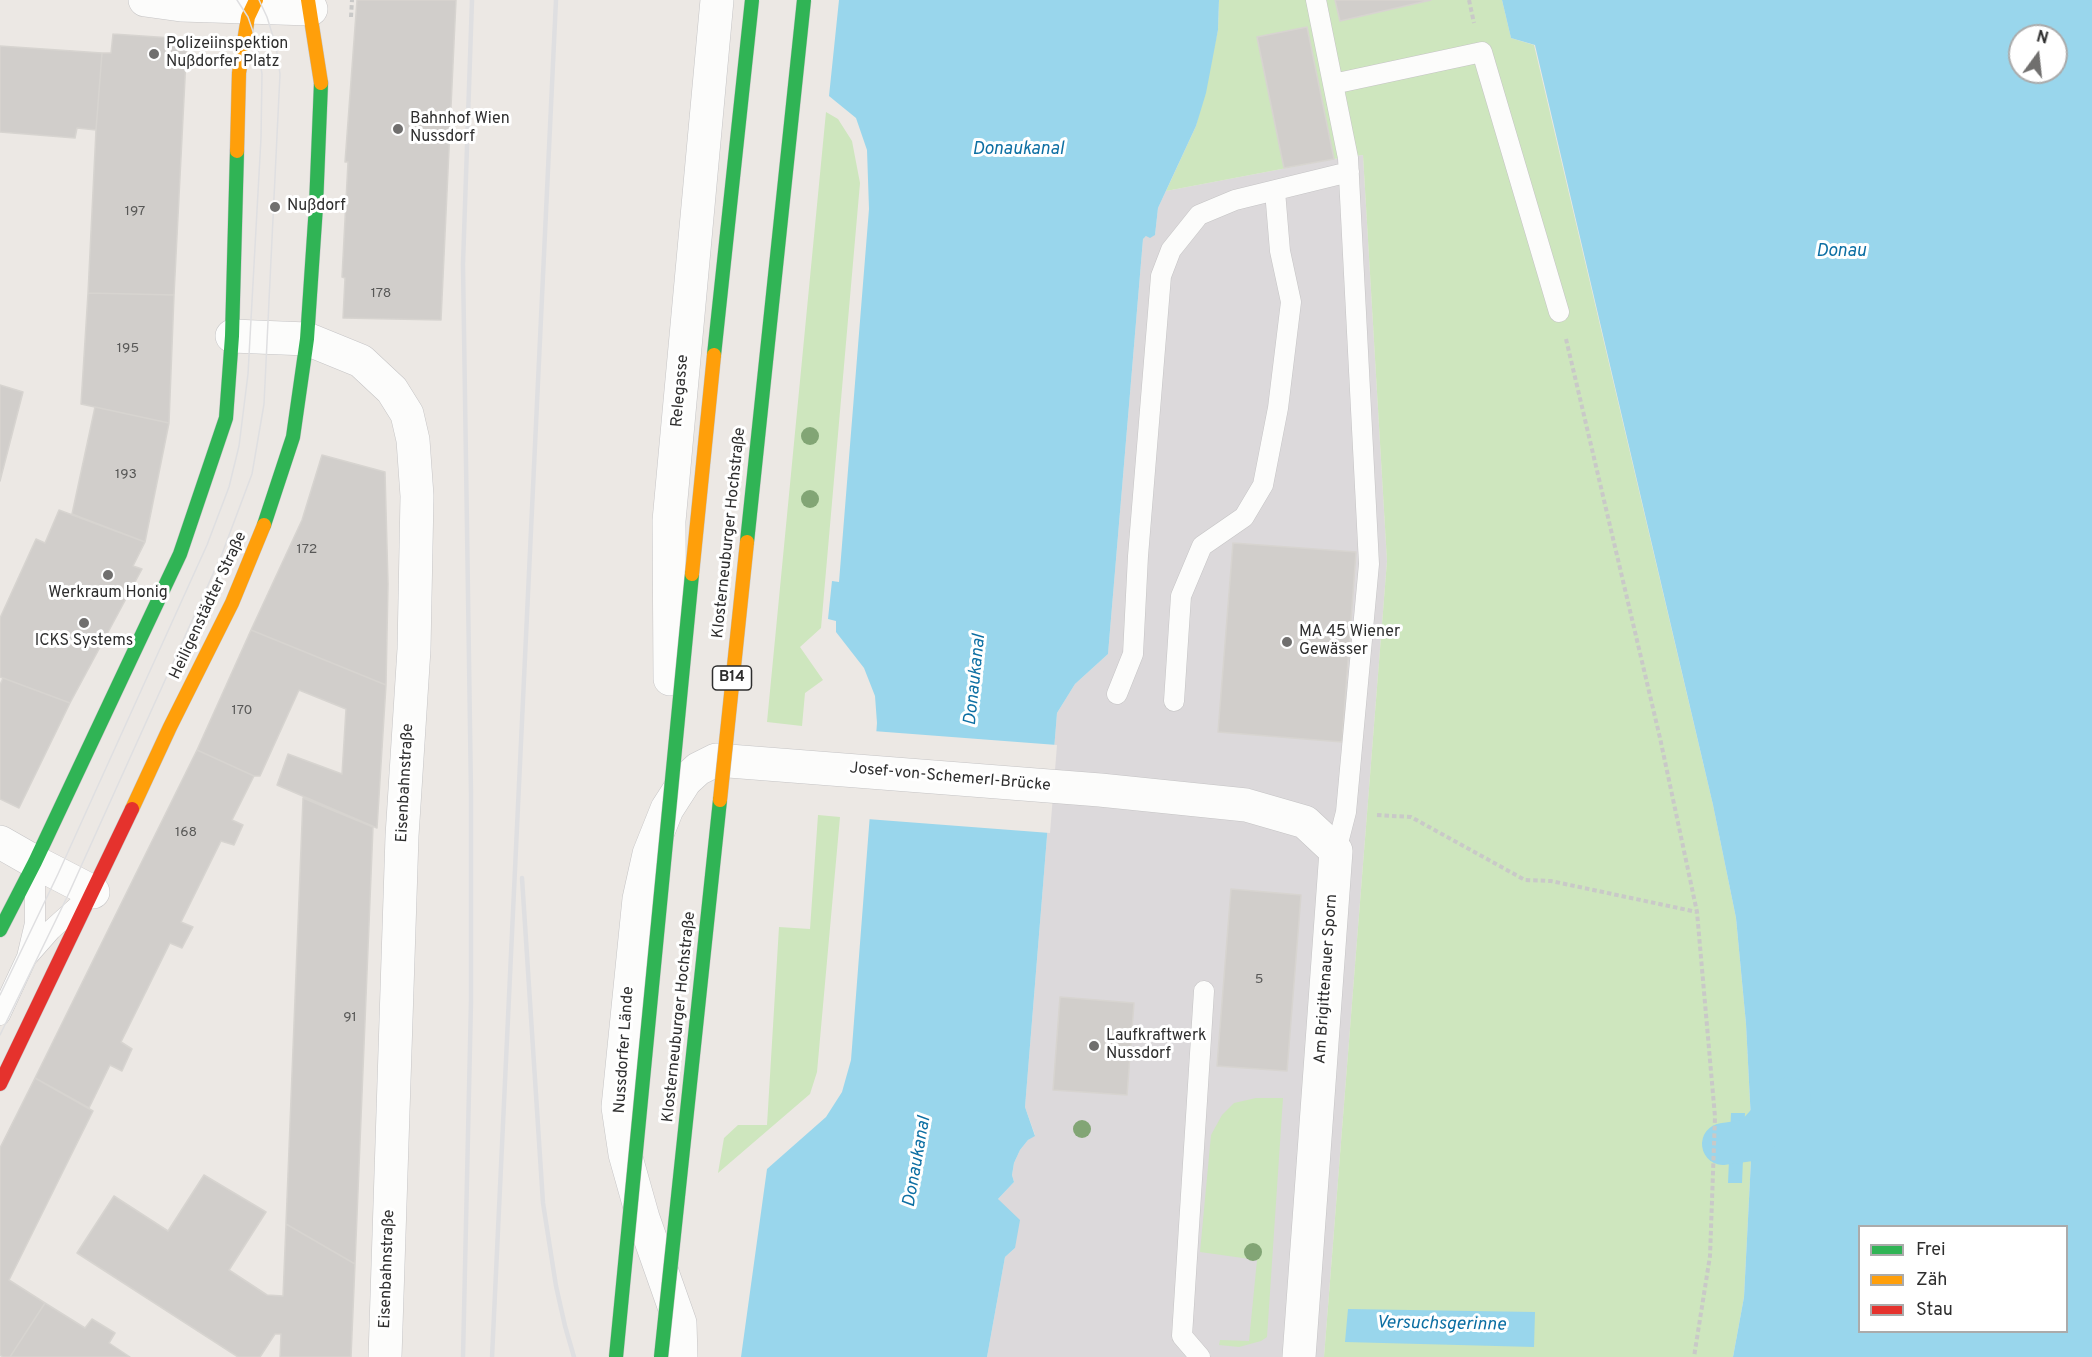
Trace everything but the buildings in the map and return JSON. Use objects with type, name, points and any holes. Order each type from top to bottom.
[{"type":"main road","name":"Klosterneuburger Hochstraße","points":[[616,1357],[719,304],[752,0]]},
{"type":"main road","name":"Klosterneuburger Hochstraße","points":[[661,1357],[804,0]]},
{"type":"main road","points":[[0,930],[35,862],[180,554],[226,418],[232,336],[239,73],[248,17],[254,4]]},
{"type":"main road","name":"Heiligenstädter Straße","points":[[0,1084],[170,727],[232,603],[259,540],[293,437],[307,339],[316,206],[321,76],[309,4]]},
{"type":"street","points":[[145,0],[181,5],[309,4]]},
{"type":"street","name":"Relegasse","points":[[685,781],[669,727],[669,521],[717,0]]},
{"type":"street","name":"Eisenbahnstraße","points":[[232,336],[307,339],[361,361],[392,390],[407,414],[413,440],[417,496],[414,649],[402,836],[385,1357]]},
{"type":"street","name":"Josef-von-Schemerl-Brücke","points":[[685,781],[698,769],[716,760],[1100,790],[1246,806],[1305,822],[1336,850]]},
{"type":"street","name":"Nussdorfer Lände","points":[[681,1357],[680,1323],[643,1218],[625,1154],[618,1107],[639,898],[649,854],[666,809],[685,781]]},
{"type":"street","points":[[0,842],[93,892]]},
{"type":"street","name":"Am Brigittenauer Sporn","points":[[1299,1357],[1336,850]]},
{"type":"lane","points":[[1316,0],[1348,158],[1369,564],[1346,812],[1336,850]]},
{"type":"lane","points":[[1333,84],[1482,52],[1559,312]]},
{"type":"lane","points":[[1117,694],[1133,654],[1138,556],[1161,276],[1171,250],[1199,215],[1235,200],[1349,172]]},
{"type":"lane","points":[[1174,701],[1180,597],[1202,546],[1244,517],[1263,485],[1276,419],[1291,302],[1280,251],[1275,191]]},
{"type":"lane","points":[[0,1015],[27,957],[35,923],[35,862]]},
{"type":"lane","points":[[27,957],[51,930],[93,892]]},
{"type":"lane","points":[[1200,1357],[1182,1336],[1204,991]]},
{"type":"path","points":[[1559,312],[1660,738],[1697,912],[1715,1117],[1710,1256],[1694,1357]]},
{"type":"path","points":[[1376,815],[1411,817],[1524,880],[1551,881],[1697,912]]},
{"type":"shaded area","points":[[1363,155],[1387,561],[1324,1357],[987,1357],[1005,1257],[1015,1248],[998,1199],[1014,1182],[1012,1175],[1014,1163],[1020,1150],[1035,1135],[1025,1107],[1057,713],[1075,684],[1108,654],[1143,239],[1146,236],[1155,235],[1158,208],[1166,191]]},
{"type":"green space","points":[[1219,0],[1502,0],[1511,38],[1534,45],[1713,805],[1736,918],[1746,1024],[1752,1140],[1744,1297],[1733,1357],[1324,1357],[1387,561],[1363,155],[1166,191],[1196,126],[1218,30]]},
{"type":"green space","points":[[826,112],[838,119],[852,141],[860,183],[821,628],[800,647],[823,680],[805,693],[802,726],[767,722]]},
{"type":"green space","points":[[818,815],[840,817],[817,1072],[810,1094],[718,1173],[724,1138],[738,1125],[767,1125],[779,927],[810,929]]},
{"type":"green space","points":[[1256,1098],[1283,1098],[1267,1337],[1239,1347],[1219,1345],[1220,1340],[1249,1341],[1257,1260],[1200,1252],[1211,1135],[1222,1115],[1234,1103]]},
{"type":"water","name":"Donaukanal","points":[[839,0],[1219,0],[1218,30],[1206,93],[1196,126],[1158,208],[1155,235],[1150,238],[1146,236],[1143,239],[1108,654],[1075,684],[1057,713],[1025,1107],[1035,1136],[1028,1140],[1020,1150],[1014,1163],[1012,1175],[1014,1182],[998,1199],[1020,1220],[1015,1248],[1005,1257],[987,1357],[741,1357],[767,1169],[826,1117],[842,1092],[851,1060],[877,723],[875,696],[864,668],[836,632],[836,621],[828,619],[832,581],[839,582],[869,209],[867,150],[856,118],[829,96]]},
{"type":"water","name":"Donau","points":[[1502,0],[2092,0],[2092,1357],[1733,1357],[1744,1297],[1752,1140],[1746,1024],[1736,918],[1713,805],[1535,45],[1511,38]]},
{"type":"water","points":[[1731,1113],[1745,1113],[1742,1183],[1728,1183]]},
{"type":"water","name":"Versuchsgerinne","points":[[1348,1309],[1535,1312],[1534,1347],[1345,1342]]},
{"type":"pier","points":[[873,731],[1057,745],[1050,833],[867,819]]},
{"type":"waterway","points":[[1723,1144],[1752,1140],[1790,1098]]},
{"type":"tram line","points":[[0,995],[58,874],[207,545],[229,487],[239,446],[248,374],[261,138],[262,74],[257,43],[248,17],[237,0]]},
{"type":"tram line","points":[[0,1035],[69,893],[222,554],[252,474],[264,404],[280,74],[276,46],[259,0]]},
{"type":"railway","points":[[463,1357],[471,1001],[471,793],[463,264],[472,0]]},
{"type":"railway","points":[[492,1357],[556,0]]},
{"type":"railway","points":[[522,878],[543,1203],[556,1286],[574,1357]]},
{"type":"traffic: fast","points":[[714,355],[752,0]]},
{"type":"traffic: fast","points":[[747,542],[804,0]]},
{"type":"traffic: fast","points":[[264,525],[293,437],[307,339],[321,83]]},
{"type":"traffic: fast","points":[[0,930],[35,862],[180,554],[226,418],[232,336],[237,151]]},
{"type":"traffic: fast","points":[[616,1357],[692,574]]},
{"type":"traffic: fast","points":[[661,1357],[720,800]]},
{"type":"traffic: slow","points":[[237,151],[239,73],[248,17],[256,0]]},
{"type":"traffic: slow","points":[[308,0],[321,83]]},
{"type":"traffic: slow","points":[[692,574],[714,355]]},
{"type":"traffic: slow","points":[[132,809],[232,603],[264,525]]},
{"type":"traffic: slow","points":[[720,800],[747,542]]},
{"type":"traffic: jam","points":[[0,1084],[132,809]]},
{"type":"place","name":"Polizeiinspektion Nußdorfer Platz","points":[[154,54]]},
{"type":"place","name":"Bahnhof Wien Nussdorf","points":[[398,129]]},
{"type":"place","name":"Nußdorf","points":[[275,207]]},
{"type":"place","name":"Werkraum Honig","points":[[108,575]]},
{"type":"place","name":"ICKS Systems","points":[[84,623]]},
{"type":"place","name":"MA 45 Wiener Gewässer","points":[[1287,642]]},
{"type":"place","name":"Laufkraftwerk Nussdorf","points":[[1094,1046]]}]
